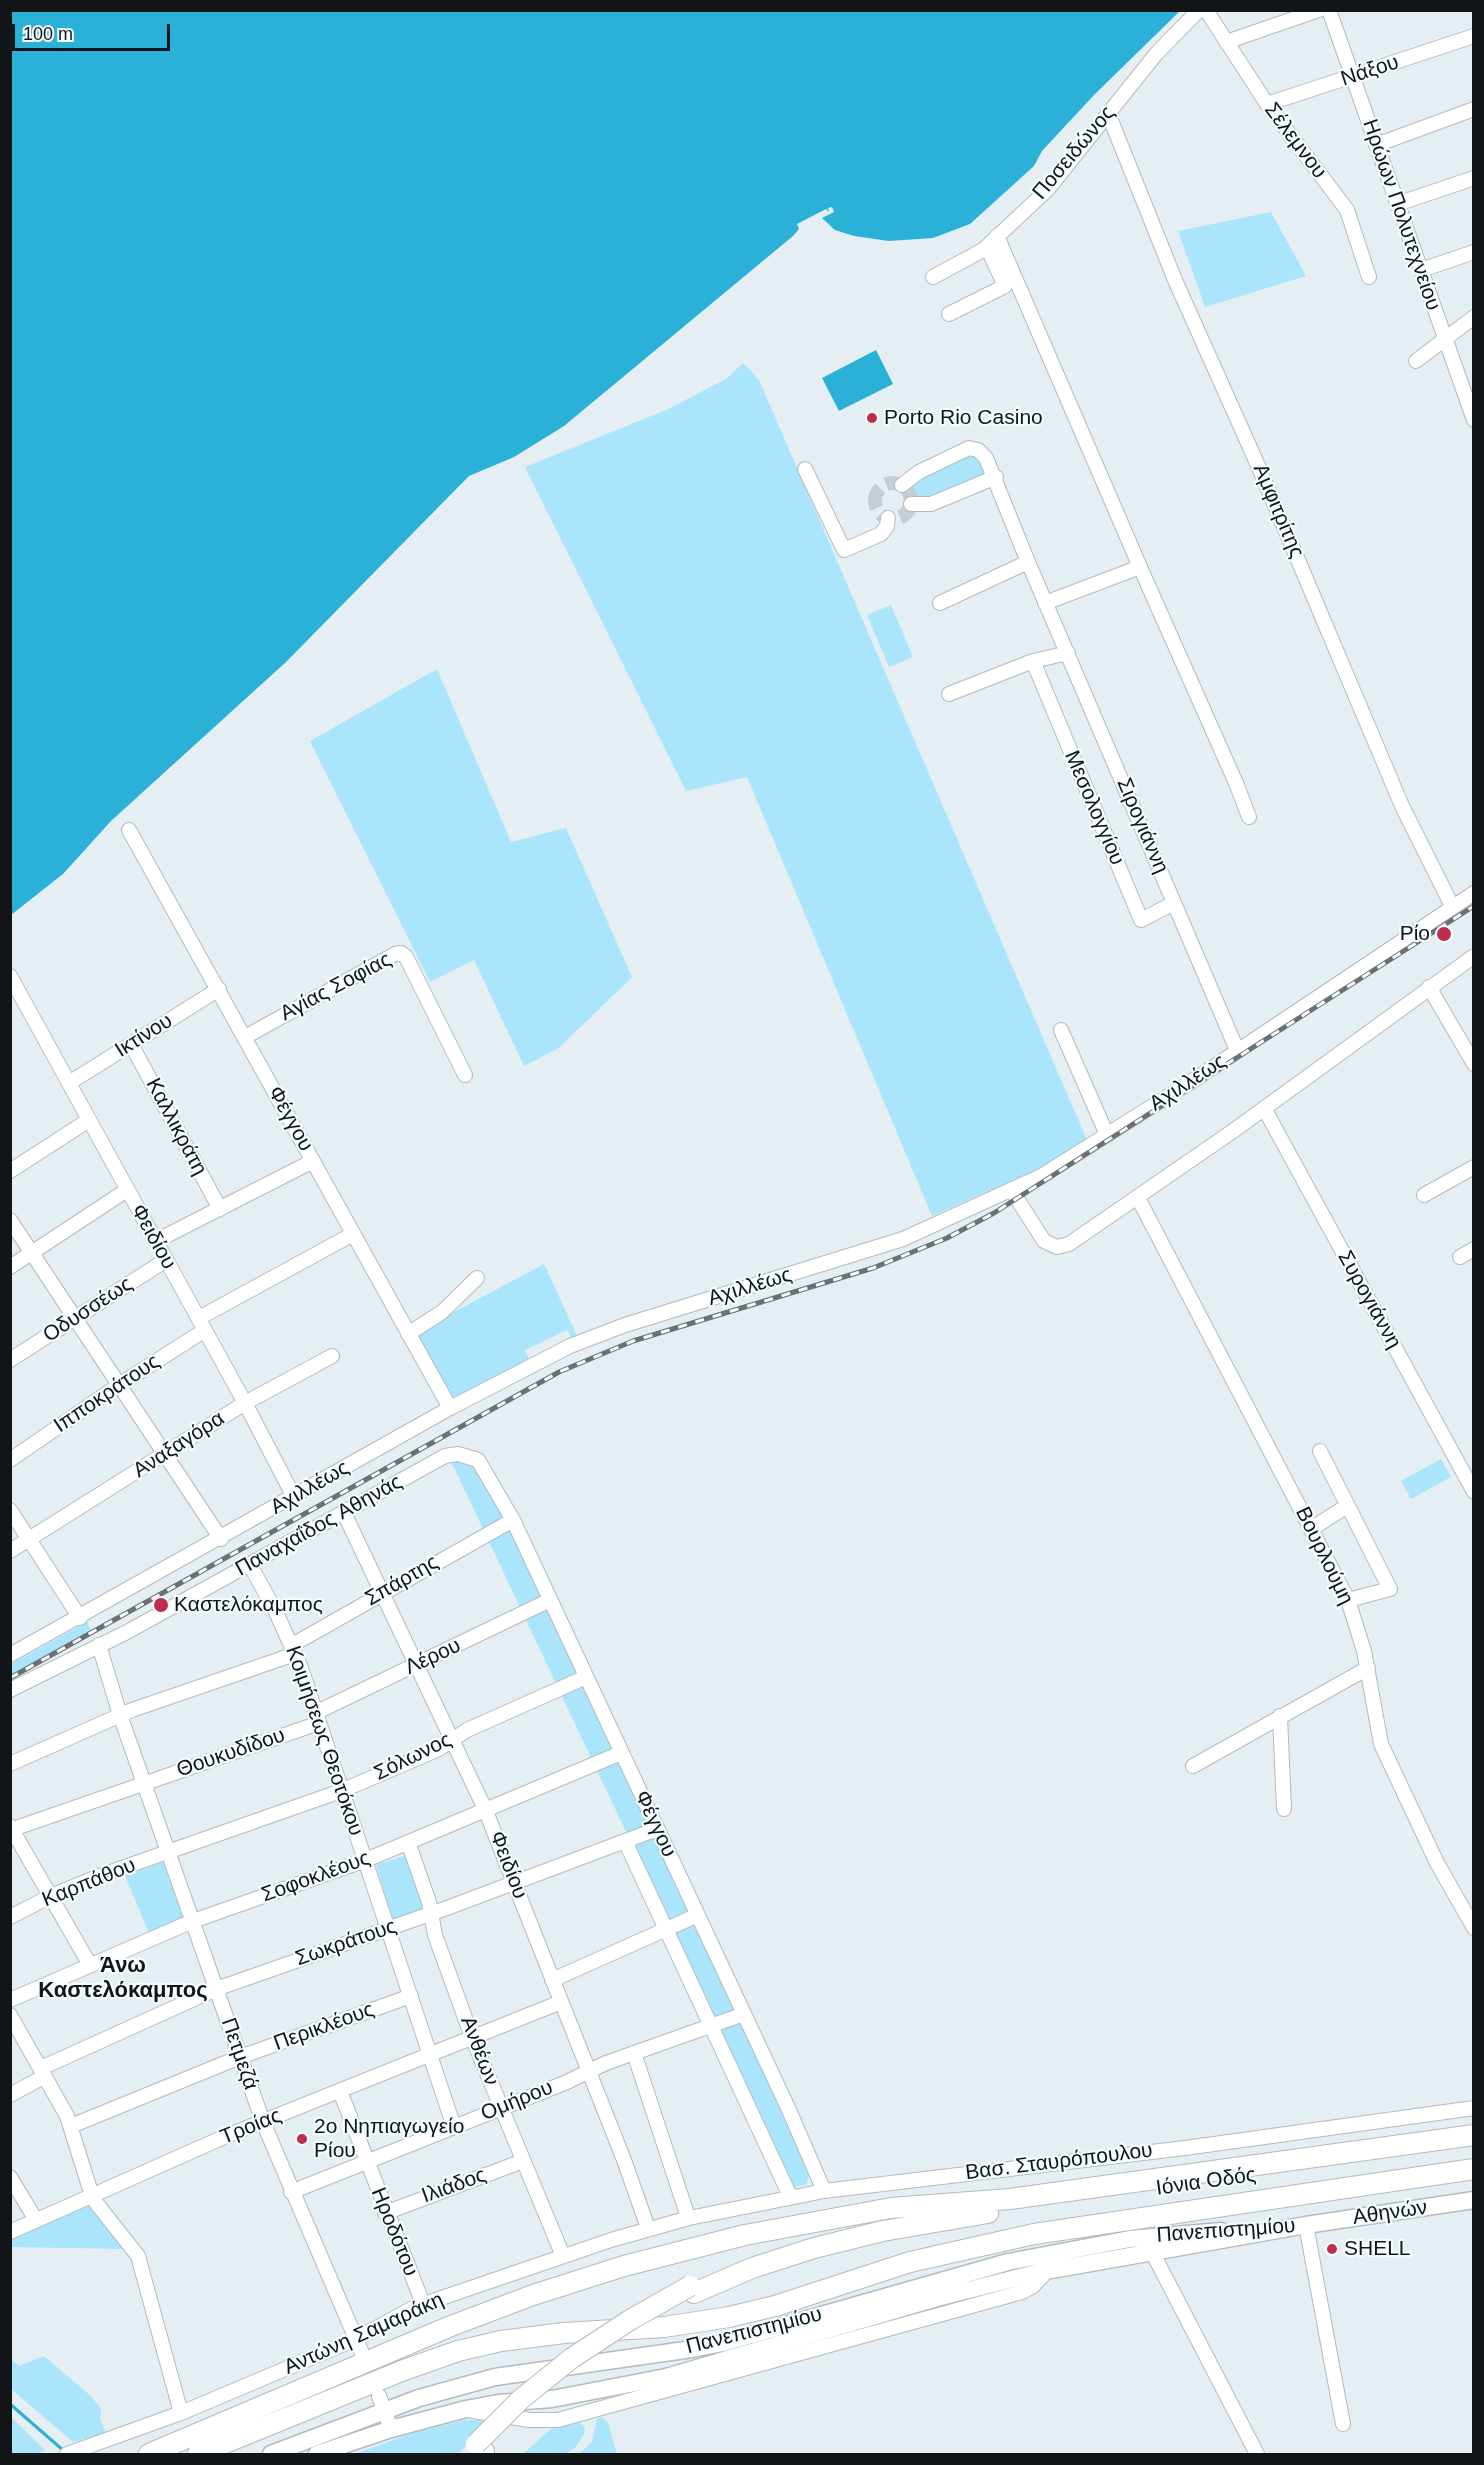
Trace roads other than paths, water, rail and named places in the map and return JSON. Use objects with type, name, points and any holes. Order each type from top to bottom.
[{"type":"highway","name":"Ιόνια Οδός","points":[[1010,2199],[1473,2135]]},
{"type":"highway","name":"Ιόνια Οδός","points":[[692,2289],[814,2248],[940,2221],[1473,2145]]},
{"type":"highway","name":"Ιόνια Οδός","points":[[198,2454],[383,2395],[432,2359],[501,2341],[533,2336],[686,2325],[742,2315],[910,2262],[1034,2234],[1473,2169]]},
{"type":"highway","points":[[477,2451],[521,2399],[572,2358],[630,2320],[692,2289],[718,2272],[811,2241],[905,2220],[960,2212],[1010,2199]]},
{"type":"highway","points":[[149,2454],[368,2356],[533,2295],[661,2256],[746,2235],[891,2208],[1010,2199]]},
{"type":"main road","name":"Αθηνών","points":[[1306,2225],[1473,2200]]},
{"type":"main road","name":"Πανεπιστημίου","points":[[271,2454],[383,2395],[450,2388],[495,2377],[723,2343],[980,2270],[1069,2250],[1148,2244],[1306,2225]]},
{"type":"main road","name":"Πανεπιστημίου","points":[[317,2454],[391,2429],[466,2409],[498,2403],[552,2399],[657,2379],[937,2298],[1148,2244]]},
{"type":"street","name":"Ποσειδώνος","points":[[933,277],[987,247],[1048,189],[1156,54],[1198,10]]},
{"type":"street","name":"Σέλεμνου","points":[[1206,10],[1267,104],[1347,210],[1369,277]]},
{"type":"street","points":[[1226,42],[1319,10]]},
{"type":"street","name":"Ηρώων Πολυτεχνείου","points":[[1329,10],[1473,420]]},
{"type":"street","name":"Νάξου","points":[[1267,104],[1473,36]]},
{"type":"street","points":[[1376,145],[1473,109]]},
{"type":"street","name":"Αμφιτρίτης","points":[[1108,113],[1175,280],[1260,470],[1402,806],[1452,906]]},
{"type":"street","points":[[1397,204],[1473,178]]},
{"type":"street","points":[[997,236],[1140,567],[1232,772],[1249,817]]},
{"type":"street","points":[[949,314],[1005,286],[987,247]]},
{"type":"street","points":[[1421,270],[1473,252]]},
{"type":"street","points":[[1416,361],[1473,317]]},
{"type":"street","name":"Σιρογιάννη","points":[[902,485],[919,472],[973,448],[986,458],[996,477],[1045,603],[1237,1050]]},
{"type":"street","points":[[805,469],[844,549],[881,534],[887,526],[888,518]]},
{"type":"street","points":[[910,504],[932,504],[996,477]]},
{"type":"street","points":[[940,603],[1028,562]]},
{"type":"street","points":[[1045,603],[1140,567]]},
{"type":"street","points":[[950,694],[1033,661],[1068,653]]},
{"type":"street","name":"Μεσολογγίου","points":[[1033,661],[1141,920],[1174,903]]},
{"type":"street","name":"Φέγγου","points":[[129,830],[219,988],[450,1408]]},
{"type":"street","name":"Αχιλλέως","points":[[10,1655],[221,1539],[450,1408],[592,1337],[903,1239],[1043,1175],[1237,1050],[1473,893]]},
{"type":"street","name":"Αγίας Σοφίας","points":[[245,1037],[395,954],[401,953],[406,957],[465,1075]]},
{"type":"street","points":[[1012,1191],[1044,1241],[1060,1247],[1074,1242],[1473,956]]},
{"type":"street","name":"Φειδίου","points":[[10,976],[245,1402],[294,1497]]},
{"type":"street","points":[[1429,987],[1473,1064]]},
{"type":"street","name":"Ικτίνου","points":[[69,1083],[219,988]]},
{"type":"street","points":[[1061,1030],[1107,1135]]},
{"type":"street","name":"Καλλικράτη","points":[[131,1044],[220,1209]]},
{"type":"street","name":"Συρογιάννη","points":[[1264,1108],[1473,1492]]},
{"type":"street","points":[[10,1171],[89,1120]]},
{"type":"street","points":[[156,1241],[313,1161]]},
{"type":"street","points":[[1424,1195],[1473,1167]]},
{"type":"street","points":[[10,1267],[127,1190]]},
{"type":"street","name":"Βουρλούμη","points":[[1138,1198],[1348,1600],[1368,1668],[1374,1720],[1381,1744],[1437,1863],[1473,1928]]},
{"type":"street","points":[[10,1220],[221,1539]]},
{"type":"street","name":"Ιπποκράτους","points":[[10,1460],[202,1324],[353,1234]]},
{"type":"street","points":[[1460,1257],[1473,1249]]},
{"type":"street","name":"Οδυσσέως","points":[[10,1360],[166,1260]]},
{"type":"street","points":[[408,1334],[442,1312],[477,1278]]},
{"type":"street","name":"Αναξαγόρα","points":[[10,1551],[245,1402],[333,1356]]},
{"type":"street","points":[[1320,1451],[1390,1589],[1348,1600]]},
{"type":"street","name":"Παναχαΐδος Αθηνάς","points":[[10,1690],[99,1646],[250,1565],[448,1455],[462,1454],[478,1460]]},
{"type":"street","name":"Φέγγου","points":[[478,1460],[513,1520],[804,2142],[824,2191]]},
{"type":"street","points":[[1311,1529],[1347,1506]]},
{"type":"street","points":[[10,1510],[80,1617]]},
{"type":"street","name":"Φειδίου","points":[[344,1513],[418,1664],[485,1809],[624,2160],[648,2228]]},
{"type":"street","name":"Σπάρτης","points":[[10,1764],[120,1715],[293,1650],[382,1593],[513,1520]]},
{"type":"street","name":"Κοιμήσεως Θεοτόκου","points":[[250,1565],[270,1599],[293,1650],[389,1928],[454,2127]]},
{"type":"street","name":"Λέρου","points":[[317,1718],[418,1664],[550,1600]]},
{"type":"street","name":"Πετμεζά","points":[[99,1646],[120,1715],[196,1920],[216,1989],[263,2122],[291,2192],[356,2339],[368,2356]]},
{"type":"street","points":[[1193,1766],[1368,1668]]},
{"type":"street","name":"Σόλωνος","points":[[169,1852],[341,1791],[440,1749],[467,1730],[586,1677]]},
{"type":"street","points":[[1280,1716],[1284,1809]]},
{"type":"street","name":"Θουκυδίδου","points":[[144,1784],[317,1718]]},
{"type":"street","name":"Σοφοκλέους","points":[[10,2000],[196,1920],[366,1860],[621,1753]]},
{"type":"street","points":[[90,1965],[12,1828],[144,1784]]},
{"type":"street","name":"Σωκράτους","points":[[10,2095],[43,2072],[216,1989],[431,1914],[657,1829]]},
{"type":"street","points":[[625,1841],[790,2196]]},
{"type":"street","name":"Ανθέων","points":[[408,1842],[431,1914],[435,1935],[472,2037],[563,2256]]},
{"type":"street","name":"Καρπάθου","points":[[10,1917],[51,1896],[102,1875],[169,1852]]},
{"type":"street","points":[[552,1980],[698,1915]]},
{"type":"street","name":"Περικλέους","points":[[71,2126],[240,2057],[411,1996]]},
{"type":"street","name":"Τροίας","points":[[10,2232],[91,2194],[263,2122],[561,2002]]},
{"type":"street","name":"Ομήρου","points":[[291,2192],[634,2052],[744,2014]]},
{"type":"street","points":[[10,2015],[71,2126],[96,2205],[138,2256],[181,2413]]},
{"type":"street","points":[[634,2052],[686,2211]]},
{"type":"street","name":"Ηροδότου","points":[[340,2091],[385,2213],[423,2304]]},
{"type":"street","name":"Βασ. Σταυρόπουλου","points":[[648,2228],[790,2196],[824,2191],[1185,2148],[1473,2108]]},
{"type":"street","name":"Ιλιάδος","points":[[385,2213],[523,2161]]},
{"type":"street","points":[[10,2177],[36,2220]]},
{"type":"street","points":[[1306,2225],[1343,2424]]},
{"type":"street","name":"Αντώνη Σαμαράκη","points":[[67,2454],[181,2413],[356,2339],[397,2315],[423,2304],[648,2228]]},
{"type":"street","points":[[1148,2244],[1257,2454]]},
{"type":"street","points":[[383,2395],[391,2429]]},
{"type":"street","points":[[1246,2454],[1249,2438]]},
{"type":"water","points":[[11,10],[1180,11],[1094,95],[1042,151],[1034,166],[970,224],[933,238],[889,241],[854,236],[835,230],[822,218],[834,212],[832,207],[828,208],[829,212],[826,209],[797,224],[799,229],[793,236],[564,426],[514,457],[469,476],[286,662],[111,821],[63,874],[11,915]]},
{"type":"water","points":[[876,350],[893,384],[839,411],[822,378]]},
{"type":"waterway","points":[[10,2404],[64,2451]]},
{"type":"tunnel","points":[[893,483],[906,488],[911,501],[906,514],[893,519],[880,514],[875,501],[880,488],[893,483]]},
{"type":"railway","points":[[10,1678],[559,1372],[633,1341],[873,1268],[947,1238],[994,1213],[1474,906]]},
{"type":"place","name":"Porto Rio Casino","points":[[872,418]]},
{"type":"place","name":"Ρίο","points":[[1444,934]]},
{"type":"place","name":"Καστελόκαμπος","points":[[161,1605]]},
{"type":"place","name":"2ο Νηπιαγωγείο Ρίου","points":[[302,2139]]},
{"type":"place","name":"SHELL","points":[[1332,2249]]},
{"type":"district","name":"Άνω Καστελόκαμπος","points":[[123,1979]]}]
